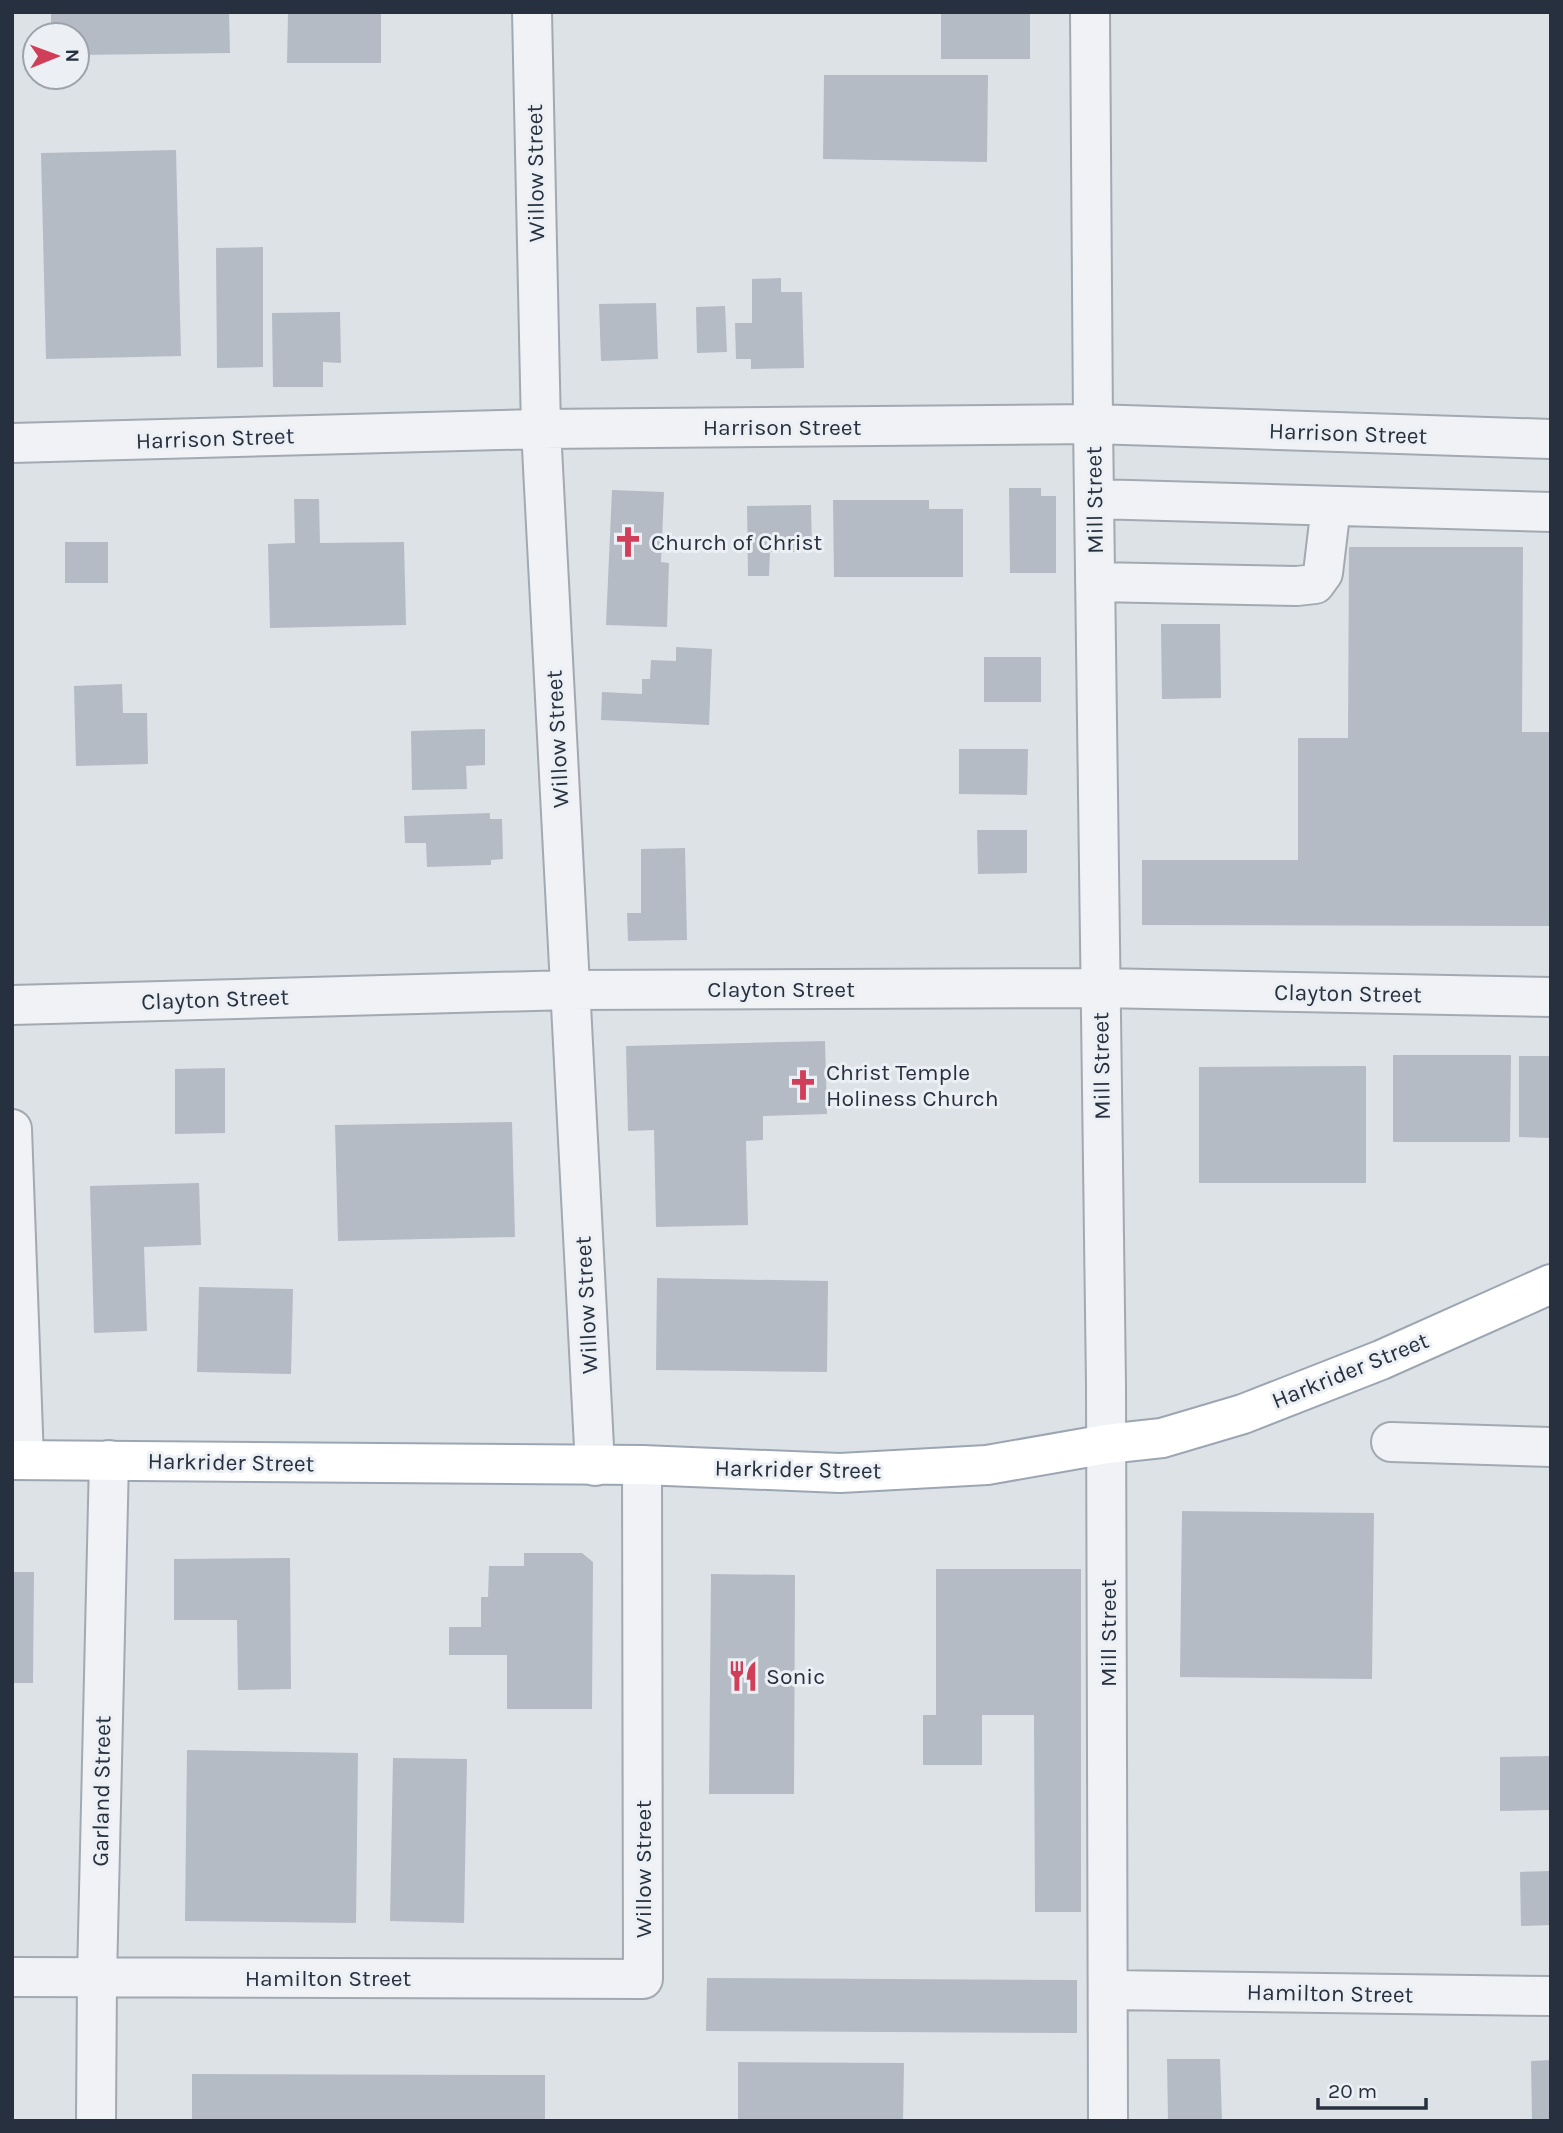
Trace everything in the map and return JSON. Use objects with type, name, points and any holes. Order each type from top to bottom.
[{"type":"main road","name":"Harkrider Street","points":[[18,1460],[642,1465],[840,1473],[987,1465],[1107,1444],[1162,1438],[1243,1414],[1381,1360],[1551,1284]]},
{"type":"street","name":"Willow Street","points":[[531,12],[541,429],[594,1466]]},
{"type":"street","name":"Mill Street","points":[[1090,12],[1107,1444],[1108,2121]]},
{"type":"street","name":"Harrison Street","points":[[12,443],[541,429],[1093,424],[1551,439]]},
{"type":"street","points":[[1094,499],[1551,512]]},
{"type":"street","points":[[1095,582],[1297,586],[1315,584],[1323,573],[1331,506]]},
{"type":"street","name":"Clayton Street","points":[[12,1005],[569,990],[1100,988],[1551,998]]},
{"type":"street","points":[[12,1129],[18,1460]]},
{"type":"street","points":[[1391,1442],[1551,1447]]},
{"type":"street","name":"Garland Street","points":[[96,2121],[109,1460]]},
{"type":"street","name":"Willow Street","points":[[642,1465],[643,1979]]},
{"type":"street","name":"Hamilton Street","points":[[12,1977],[643,1979]]},
{"type":"street","name":"Hamilton Street","points":[[1109,1990],[1551,1996]]},
{"type":"building","points":[[51,12],[229,12],[230,53],[91,55],[91,21],[51,21]]},
{"type":"building","points":[[288,12],[381,12],[381,63],[287,63]]},
{"type":"building","points":[[941,12],[1030,12],[1030,59],[941,59]]},
{"type":"building","points":[[824,75],[988,75],[987,162],[823,159]]},
{"type":"building","points":[[176,150],[181,356],[46,359],[41,153]]},
{"type":"building","points":[[263,247],[263,367],[217,368],[216,248]]},
{"type":"building","points":[[781,278],[781,292],[802,292],[804,368],[751,369],[751,359],[736,359],[735,323],[752,323],[752,279]]},
{"type":"building","points":[[656,303],[658,359],[601,361],[599,304]]},
{"type":"building","points":[[725,306],[727,352],[697,353],[696,307]]},
{"type":"building","points":[[340,312],[341,363],[323,362],[323,387],[273,387],[272,313]]},
{"type":"building","points":[[1009,488],[1041,488],[1041,496],[1056,496],[1056,573],[1010,573]]},
{"type":"building","points":[[612,490],[664,492],[661,562],[669,563],[667,627],[606,625]]},
{"type":"building","points":[[294,499],[319,499],[320,543],[404,542],[406,625],[270,628],[268,544],[295,543]]},
{"type":"building","points":[[833,500],[929,500],[929,509],[963,509],[963,577],[834,577]]},
{"type":"building","points":[[811,505],[812,552],[770,552],[769,576],[748,576],[747,506]]},
{"type":"building","points":[[65,542],[108,542],[108,583],[65,583]]},
{"type":"building","points":[[1349,547],[1523,547],[1522,732],[1551,732],[1551,926],[1142,925],[1142,860],[1298,860],[1298,738],[1348,738]]},
{"type":"building","points":[[1161,624],[1220,624],[1221,698],[1162,699]]},
{"type":"building","points":[[676,647],[712,649],[709,725],[601,720],[602,692],[642,694],[642,679],[650,679],[651,660],[676,661]]},
{"type":"building","points":[[984,657],[1041,657],[1041,702],[984,702]]},
{"type":"building","points":[[122,684],[123,713],[147,713],[148,764],[76,766],[74,686]]},
{"type":"building","points":[[485,729],[485,765],[466,766],[467,789],[412,790],[411,731]]},
{"type":"building","points":[[959,749],[1028,749],[1027,795],[959,794]]},
{"type":"building","points":[[490,813],[490,819],[502,819],[503,859],[491,860],[491,865],[427,867],[426,843],[405,843],[404,816]]},
{"type":"building","points":[[977,830],[1027,830],[1027,873],[978,874]]},
{"type":"building","points":[[685,848],[687,940],[628,941],[627,913],[641,913],[641,849]]},
{"type":"building","points":[[825,1041],[827,1114],[763,1116],[763,1140],[746,1141],[748,1225],[656,1227],[654,1130],[628,1131],[626,1046]]},
{"type":"building","points":[[1393,1055],[1511,1055],[1510,1142],[1393,1142]]},
{"type":"building","points":[[1519,1056],[1551,1056],[1551,1138],[1519,1137]]},
{"type":"building","points":[[1366,1066],[1366,1183],[1199,1183],[1199,1067]]},
{"type":"building","points":[[225,1068],[225,1133],[175,1134],[175,1069]]},
{"type":"building","points":[[512,1122],[515,1237],[338,1241],[335,1125]]},
{"type":"building","points":[[199,1183],[201,1245],[144,1247],[147,1331],[94,1333],[90,1186]]},
{"type":"building","points":[[657,1278],[828,1281],[827,1372],[656,1370]]},
{"type":"building","points":[[199,1287],[293,1289],[291,1374],[197,1372]]},
{"type":"building","points":[[1182,1511],[1374,1513],[1372,1679],[1180,1677]]},
{"type":"building","points":[[524,1553],[582,1553],[593,1562],[592,1709],[507,1709],[507,1655],[449,1655],[449,1627],[481,1627],[481,1597],[488,1597],[489,1566],[524,1566]]},
{"type":"building","points":[[290,1558],[291,1689],[238,1690],[237,1620],[174,1620],[174,1559]]},
{"type":"building","points":[[936,1569],[1081,1569],[1081,1912],[1035,1912],[1034,1715],[982,1715],[982,1765],[923,1765],[923,1715],[936,1715]]},
{"type":"building","points":[[12,1572],[34,1572],[33,1683],[12,1683]]},
{"type":"building","points":[[711,1574],[795,1575],[794,1794],[709,1794]]},
{"type":"building","points":[[187,1750],[358,1753],[356,1923],[185,1921]]},
{"type":"building","points":[[1551,1756],[1551,1810],[1500,1811],[1500,1757]]},
{"type":"building","points":[[393,1758],[467,1759],[464,1923],[390,1921]]},
{"type":"building","points":[[1551,1871],[1551,1925],[1521,1926],[1520,1872]]},
{"type":"building","points":[[707,1978],[1077,1980],[1077,2033],[706,2031]]},
{"type":"building","points":[[1167,2059],[1220,2059],[1222,2121],[1168,2121]]},
{"type":"building","points":[[1551,2060],[1551,2121],[1532,2121],[1531,2061]]},
{"type":"building","points":[[738,2062],[904,2063],[903,2121],[738,2121]]},
{"type":"building","points":[[192,2074],[545,2075],[545,2121],[192,2121]]},
{"type":"place","name":"Church of Christ","points":[[628,542]]},
{"type":"place","name":"Christ Temple Holiness Church","points":[[803,1085]]},
{"type":"place","name":"Sonic","points":[[743,1676]]}]
